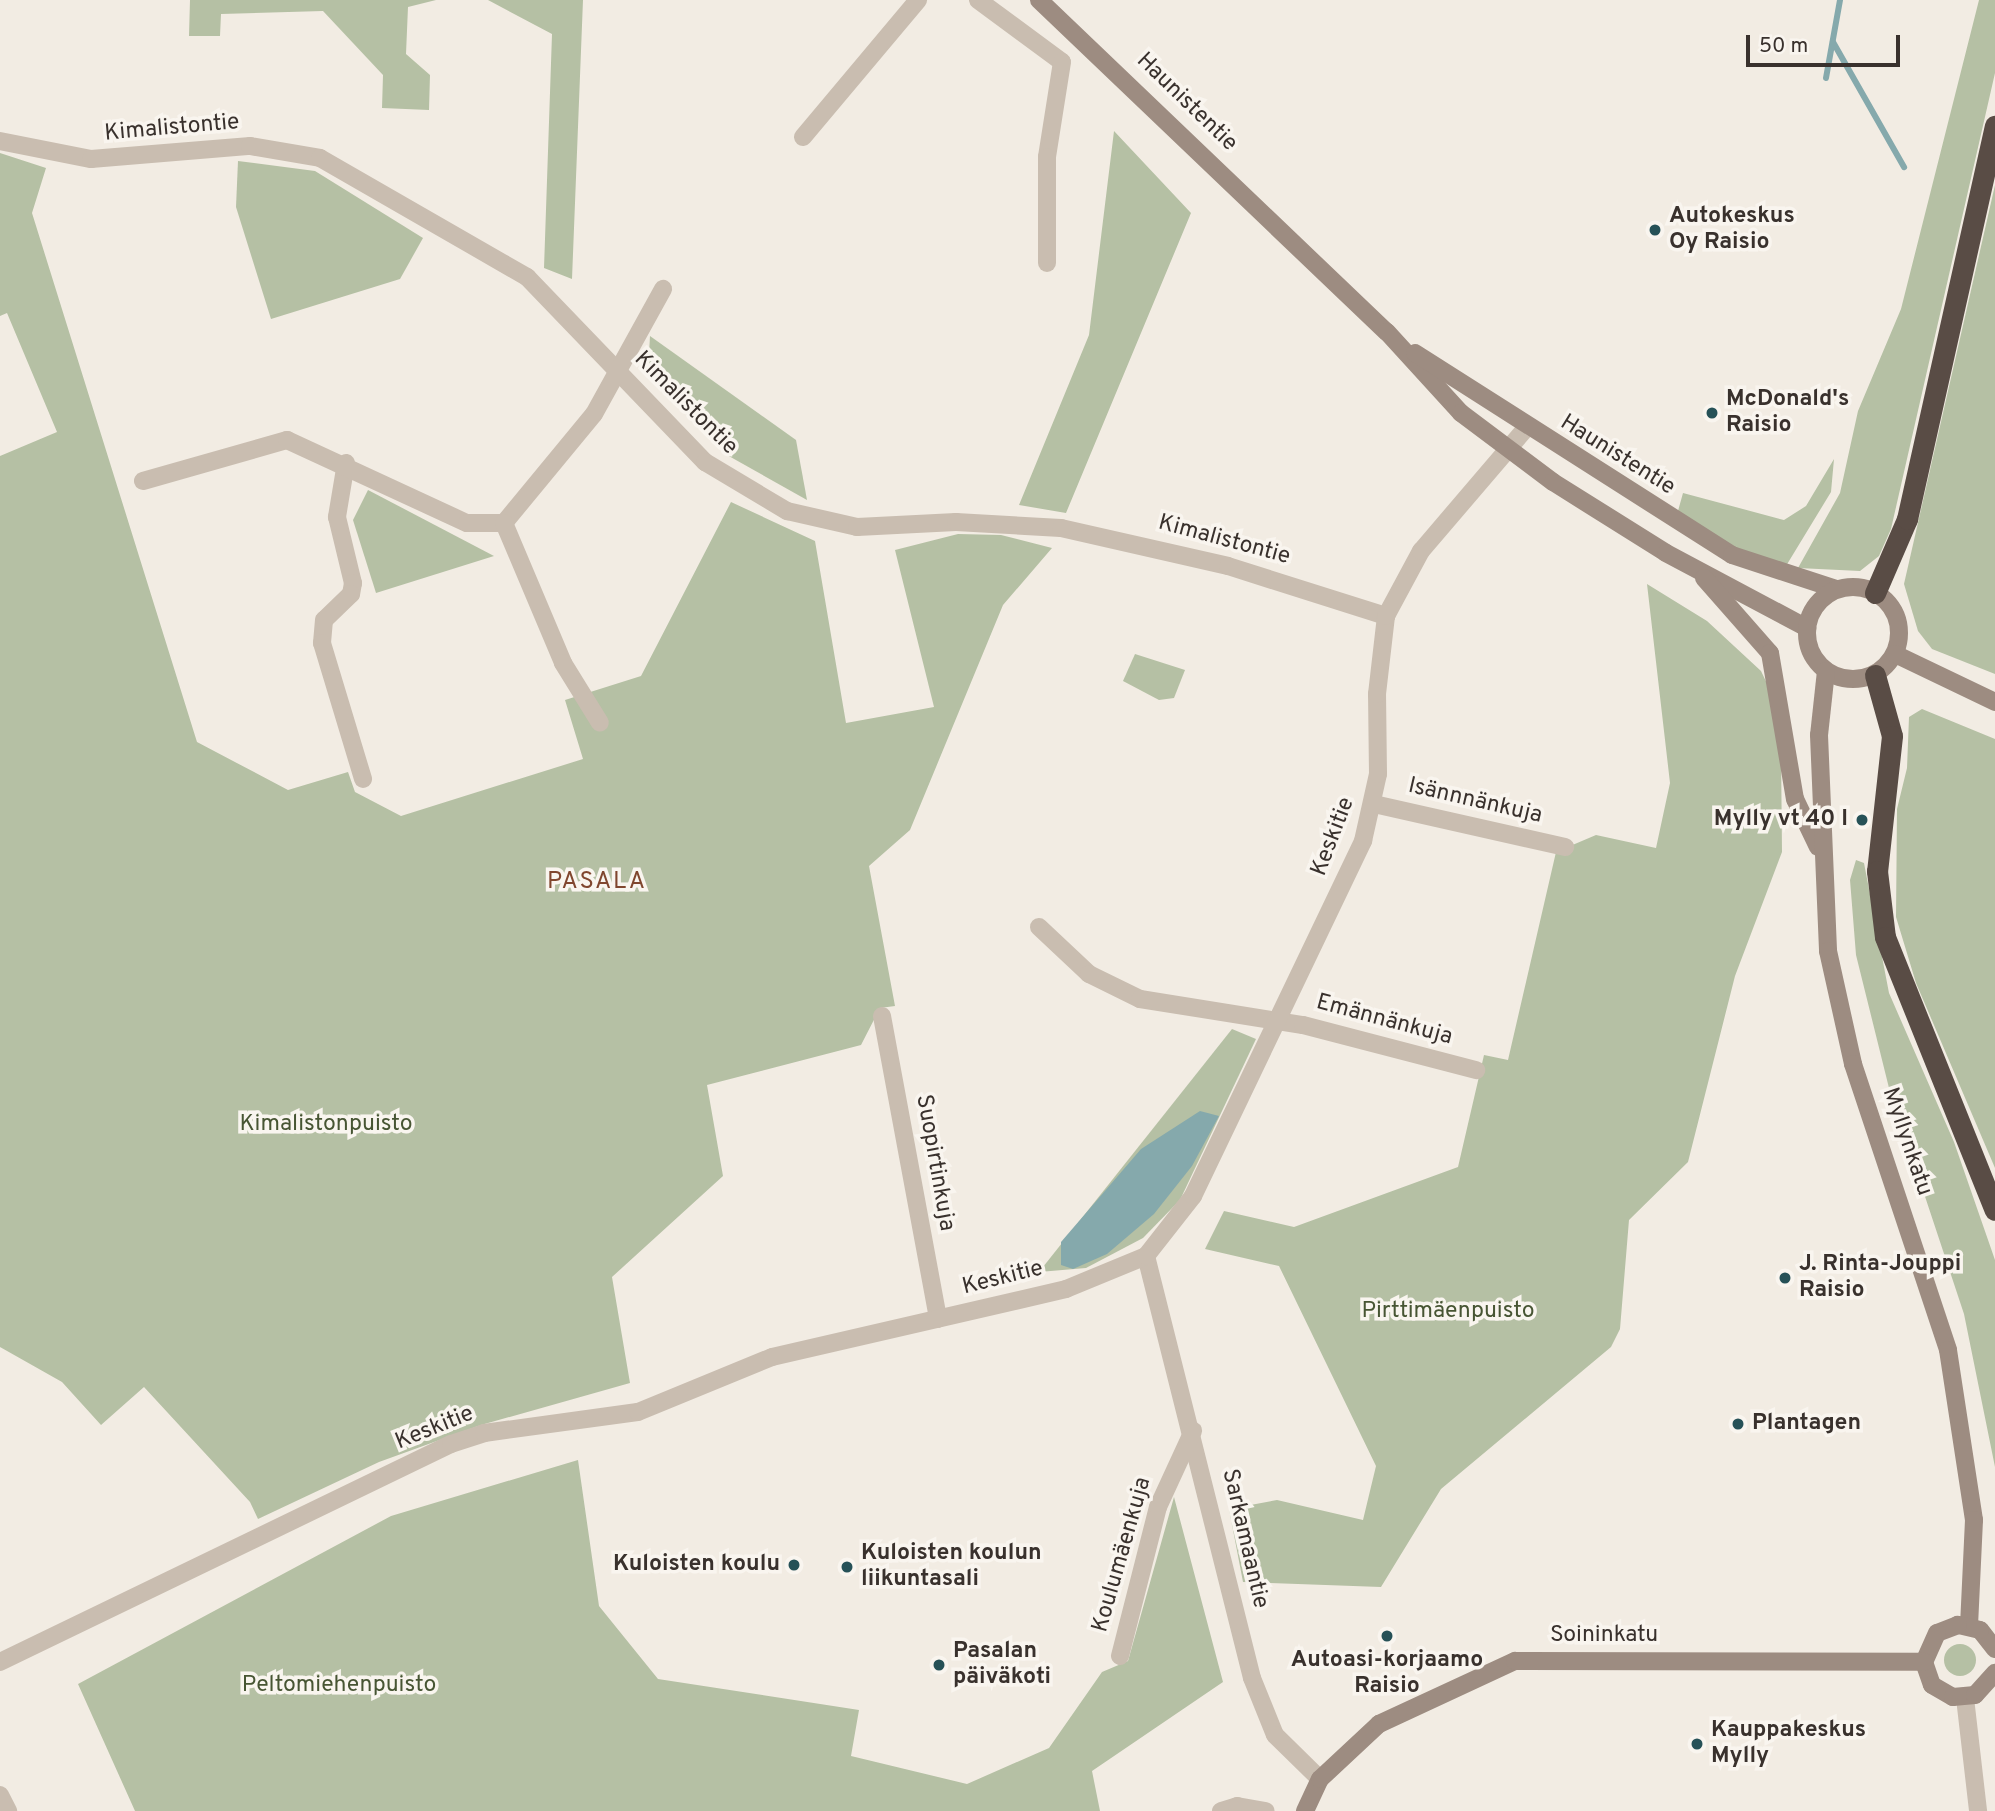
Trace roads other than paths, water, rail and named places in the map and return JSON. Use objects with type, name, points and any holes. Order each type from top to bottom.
[{"type":"highway","points":[[1875,593],[1908,519],[1995,126]]},
{"type":"highway","points":[[1875,675],[1892,736],[1877,871],[1885,937],[1995,1210]]},
{"type":"street","points":[[803,137],[918,0]]},
{"type":"street","points":[[978,0],[1062,62],[1047,157],[1046,263]]},
{"type":"street","name":"Haunistentie","points":[[1039,0],[1387,332],[1438,392],[1508,448],[1695,568],[1807,628]]},
{"type":"street","name":"Kimalistontie","points":[[0,141],[91,159],[250,146],[320,158],[510,264],[554,300],[617,371],[705,462],[787,511],[857,527],[956,522],[1061,528],[1228,566],[1386,616]]},
{"type":"street","points":[[504,523],[594,414],[663,289]]},
{"type":"street","name":"Haunistentie","points":[[1387,332],[1526,428],[1732,555],[1836,589]]},
{"type":"street","name":"Keskitie","points":[[0,1662],[451,1444],[484,1433],[638,1412],[772,1357],[1066,1289],[1146,1256],[1193,1196],[1281,1021],[1374,804],[1386,616],[1421,551],[1526,428]]},
{"type":"street","points":[[143,481],[272,441],[303,443],[467,523],[504,523]]},
{"type":"street","points":[[345,463],[336,508],[353,583],[351,594],[324,620],[321,643],[363,779]]},
{"type":"street","points":[[504,523],[563,663],[600,723]]},
{"type":"street","points":[[1695,568],[1770,653],[1796,799],[1821,855]]},
{"type":"street","points":[[1836,589],[1875,593],[1899,623],[1895,654],[1875,675],[1847,680],[1826,671],[1813,658],[1807,628],[1817,603],[1836,589]]},
{"type":"street","points":[[1895,654],[1958,688],[1995,702]]},
{"type":"street","name":"Myllynkatu","points":[[1826,671],[1820,714],[1821,855],[1828,951],[1853,1064],[1935,1300],[1956,1394],[1974,1520],[1969,1626]]},
{"type":"street","name":"Isännnänkuja","points":[[1374,804],[1565,847]]},
{"type":"street","name":"Emännänkuja","points":[[1040,927],[1089,974],[1128,994],[1281,1021],[1476,1070]]},
{"type":"street","name":"Suopirtinkuja","points":[[882,1016],[938,1319]]},
{"type":"street","name":"Sarkamaantie","points":[[1146,1256],[1193,1431],[1257,1694],[1275,1735],[1320,1779]]},
{"type":"street","name":"Koulumäenkuja","points":[[1120,1656],[1158,1507],[1193,1431]]},
{"type":"street","points":[[1995,1649],[1969,1626],[1937,1633],[1924,1662],[1941,1693],[1965,1698],[1984,1689],[1995,1673]]},
{"type":"street","name":"Soininkatu","points":[[1320,1779],[1379,1724],[1516,1661],[1924,1662]]},
{"type":"street","points":[[1965,1698],[1978,1811]]},
{"type":"street","points":[[1305,1811],[1320,1779]]},
{"type":"street","points":[[0,1795],[8,1811]]},
{"type":"street","points":[[1221,1811],[1237,1806],[1266,1811]]},
{"type":"water","points":[[1200,1111],[1219,1116],[1192,1166],[1154,1214],[1107,1254],[1073,1269],[1061,1265],[1061,1242],[1141,1149]]},
{"type":"waterway","points":[[1826,78],[1840,0]]},
{"type":"waterway","points":[[1833,42],[1904,167]]},
{"type":"place","name":"Autokeskus Oy Raisio","points":[[1655,230]]},
{"type":"place","name":"McDonald's Raisio","points":[[1712,413]]},
{"type":"place","name":"Mylly vt 40 I","points":[[1862,820]]},
{"type":"place","name":"J. Rinta-Jouppi Raisio","points":[[1785,1278]]},
{"type":"place","name":"Plantagen","points":[[1738,1424]]},
{"type":"place","name":"Kuloisten koulu","points":[[794,1565]]},
{"type":"place","name":"Kuloisten koulun liikuntasali","points":[[847,1567]]},
{"type":"place","name":"Autoasi-korjaamo Raisio","points":[[1387,1636]]},
{"type":"place","name":"Pasalan päiväkoti","points":[[939,1665]]},
{"type":"place","name":"Kauppakeskus Mylly","points":[[1697,1744]]},
{"type":"district","name":"PASALA","points":[[597,883]]},
{"type":"park label","name":"Kimalistonpuisto","points":[[326,1125]]},
{"type":"park label","name":"Pirttimäenpuisto","points":[[1448,1312]]},
{"type":"park label","name":"Peltomiehenpuisto","points":[[339,1686]]}]
